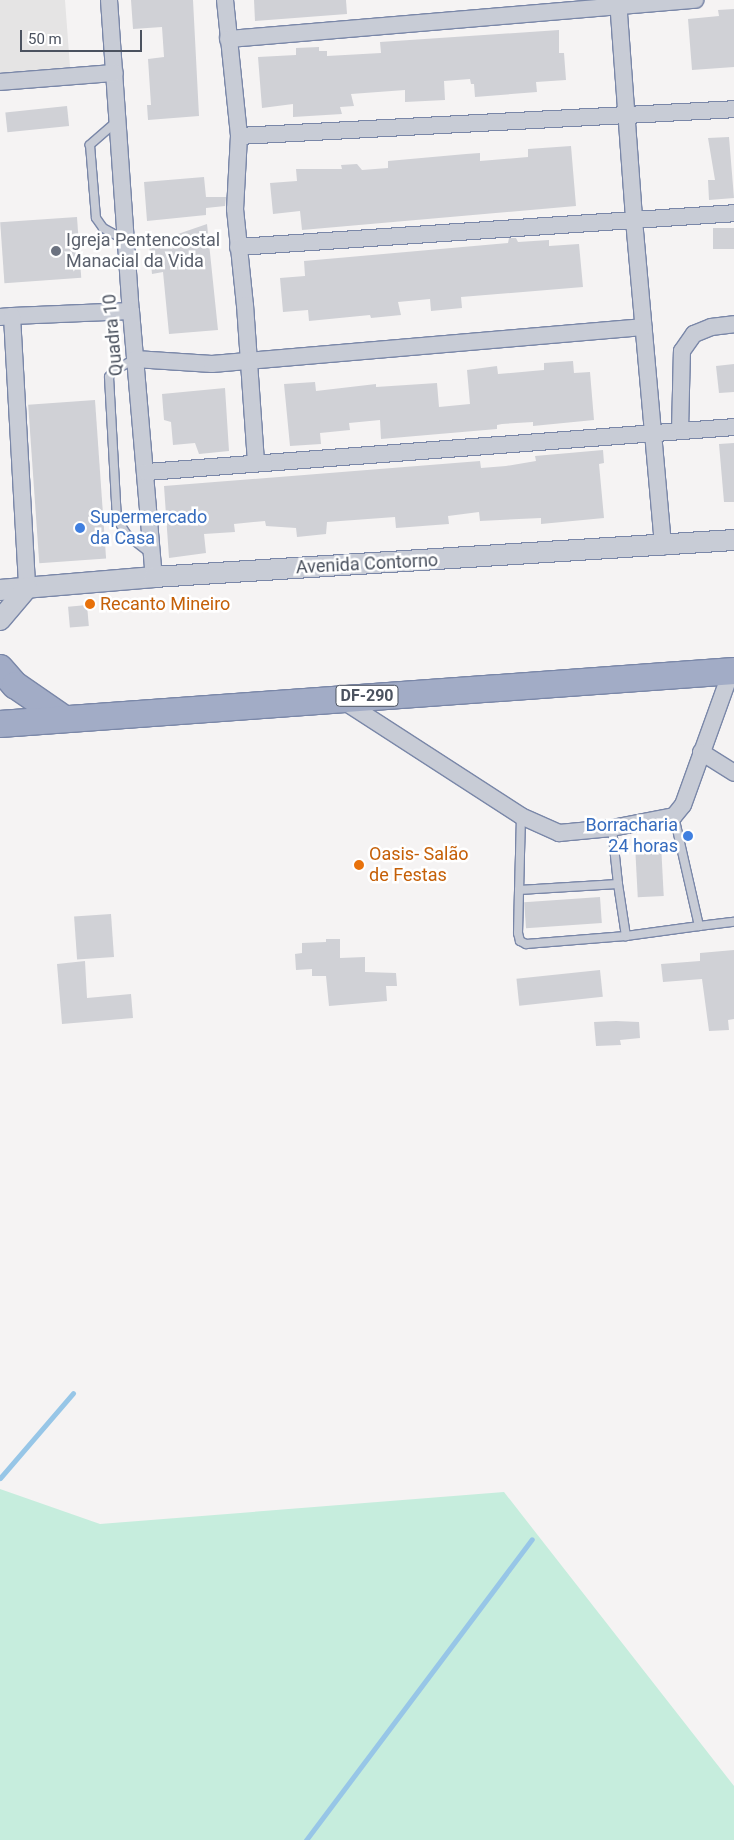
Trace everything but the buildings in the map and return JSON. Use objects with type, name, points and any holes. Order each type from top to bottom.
[{"type":"highway","points":[[0,668],[15,686],[63,718]]},
{"type":"highway","name":"DF-290","points":[[0,724],[338,697],[733,672]]},
{"type":"street","name":"Quadra 10","points":[[109,0],[131,311],[147,472],[154,577]]},
{"type":"street","points":[[225,0],[239,136],[235,209],[249,360],[256,464]]},
{"type":"street","points":[[228,38],[619,3],[695,0]]},
{"type":"street","points":[[619,3],[634,220],[663,546]]},
{"type":"street","points":[[0,82],[115,72]]},
{"type":"street","points":[[239,136],[734,109]]},
{"type":"street","points":[[238,247],[734,213]]},
{"type":"street","points":[[0,620],[27,588],[6,317],[131,311]]},
{"type":"street","points":[[680,431],[682,351],[694,334],[711,326],[734,324]]},
{"type":"street","points":[[135,359],[212,364],[643,328]]},
{"type":"street","points":[[147,472],[734,427]]},
{"type":"street","name":"Avenida Contorno","points":[[0,590],[154,577],[734,540]]},
{"type":"street","points":[[338,697],[521,816],[559,833],[612,828],[674,816],[683,805],[701,752],[733,672]]},
{"type":"street","points":[[701,752],[734,772]]},
{"type":"lane","points":[[118,120],[90,145],[96,218],[103,228],[126,241]]},
{"type":"lane","points":[[135,359],[113,371],[109,377],[117,519],[128,535],[153,556]]},
{"type":"lane","points":[[521,816],[518,933],[520,941],[526,944],[626,936],[734,922]]},
{"type":"lane","points":[[674,816],[699,926]]},
{"type":"lane","points":[[612,828],[626,936]]},
{"type":"lane","points":[[519,890],[618,884]]},
{"type":"shaded area","points":[[0,0],[65,0],[70,67],[0,73]]},
{"type":"green space","points":[[0,1489],[100,1524],[504,1492],[734,1786],[734,1840],[0,1840]]},
{"type":"waterway","points":[[0,1478],[73,1393]]},
{"type":"waterway","points":[[306,1840],[532,1539]]},
{"type":"place","name":"Igreja Pentencostal Manacial da Vida","points":[[56,251]]},
{"type":"place","name":"Supermercado da Casa","points":[[80,528]]},
{"type":"place","name":"Recanto Mineiro","points":[[90,604]]},
{"type":"place","name":"Borracharia 24 horas","points":[[688,836]]},
{"type":"place","name":"Oasis- Salão de Festas","points":[[359,865]]}]
